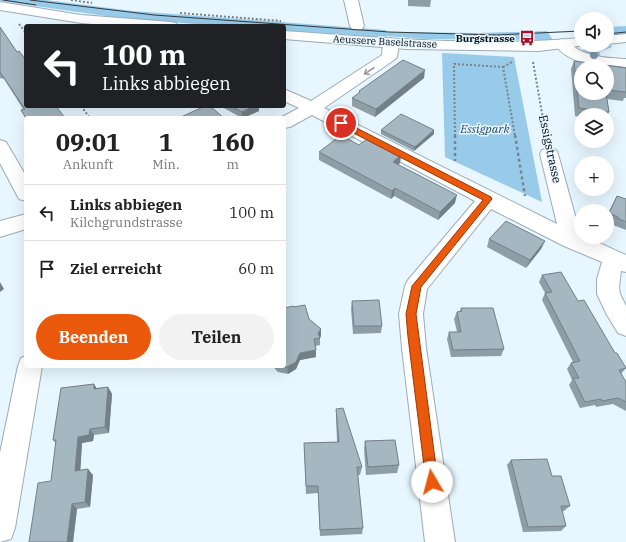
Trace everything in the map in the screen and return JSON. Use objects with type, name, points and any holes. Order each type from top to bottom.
[{"type":"street","points":[[351,0],[357,26]]},
{"type":"street","points":[[0,6],[81,19],[145,24]]},
{"type":"street","name":"Aeussere Baselstrasse","points":[[286,28],[391,43],[535,46],[574,43]]},
{"type":"street","points":[[614,39],[626,38]]},
{"type":"street","points":[[286,122],[312,108],[389,57],[391,43]]},
{"type":"street","points":[[562,44],[566,49],[582,57],[626,64]]},
{"type":"street","points":[[286,95],[529,220],[620,262],[607,275],[607,288],[611,302],[626,326]]},
{"type":"street","points":[[0,146],[24,190]]},
{"type":"street","name":"Essigstrasse","points":[[549,154],[571,240]]},
{"type":"street","points":[[440,542],[414,348],[411,314],[416,286],[488,199]]},
{"type":"street","points":[[0,228],[24,222]]},
{"type":"street","points":[[0,528],[30,368]]},
{"type":"path","points":[[70,0],[99,4]]},
{"type":"path","points":[[178,12],[258,24]]},
{"type":"path","name":"Essigstrasse","points":[[532,57],[549,154]]},
{"type":"path","points":[[454,181],[454,64],[503,67],[529,220]]},
{"type":"green space","points":[[46,0],[133,11],[386,30],[386,32],[479,33],[547,31],[553,40],[424,39],[386,36],[386,39],[286,31],[286,24],[196,24],[120,18],[0,1]]},
{"type":"green space","points":[[626,26],[626,34],[614,35],[614,27]]},
{"type":"green space","points":[[584,52],[600,52],[600,57]]},
{"type":"green space","name":"Essigpark","points":[[442,53],[514,57],[542,202],[445,157]]},
{"type":"building","points":[[0,27],[17,52],[19,51],[24,57],[24,108],[0,72]]},
{"type":"building","points":[[403,60],[425,70],[376,109],[352,98],[360,92],[359,91]]},
{"type":"building","points":[[614,66],[626,68],[626,92],[614,91]]},
{"type":"building","points":[[578,100],[607,100],[608,108],[579,108]]},
{"type":"building","points":[[24,108],[58,108],[64,116],[25,116],[21,110],[25,109]]},
{"type":"building","points":[[201,108],[212,108],[222,116],[183,116]]},
{"type":"building","points":[[235,108],[250,108],[242,112]]},
{"type":"building","points":[[401,114],[434,130],[415,147],[381,130]]},
{"type":"building","points":[[341,135],[359,145],[368,138],[401,155],[393,162],[457,195],[440,212],[395,188],[392,191],[319,152]]},
{"type":"building","points":[[617,196],[626,199],[626,222],[614,215],[613,204]]},
{"type":"building","points":[[506,221],[545,241],[530,260],[489,239]]},
{"type":"building","points":[[561,272],[578,301],[584,300],[615,353],[617,353],[626,368],[619,370],[626,382],[626,402],[618,398],[585,402],[573,378],[579,378],[571,363],[580,361],[545,293],[552,292],[542,275]]},
{"type":"building","points":[[379,300],[382,326],[354,326],[352,301]]},
{"type":"building","points":[[305,305],[309,319],[321,329],[318,333],[320,338],[314,339],[316,350],[300,353],[296,362],[287,367],[286,308]]},
{"type":"building","points":[[461,308],[493,308],[504,349],[453,350],[449,332],[461,332],[457,312],[462,311]]},
{"type":"building","points":[[94,384],[94,389],[108,387],[105,427],[90,429],[89,435],[78,437],[75,471],[88,469],[85,502],[72,504],[67,542],[29,542],[38,483],[51,481],[56,440],[53,440],[61,388]]},
{"type":"building","points":[[343,408],[362,467],[357,467],[363,528],[320,530],[318,486],[306,486],[304,443],[339,442],[336,409]]},
{"type":"building","points":[[395,440],[399,465],[368,467],[365,441]]},
{"type":"building","points":[[547,459],[552,476],[561,476],[570,506],[561,506],[566,526],[528,527],[511,460]]},
{"type":"tram line","points":[[3,0],[36,5]]},
{"type":"tram line","points":[[30,0],[154,15],[278,24]]},
{"type":"tram line","points":[[286,25],[389,32],[496,35],[574,31]]},
{"type":"tram line","points":[[614,33],[626,32]]},
{"type":"place","name":"Burgstrasse","points":[[527,38]]},
{"type":"route","points":[[341,123],[488,199],[416,286],[411,314],[414,348],[432,482]]}]
